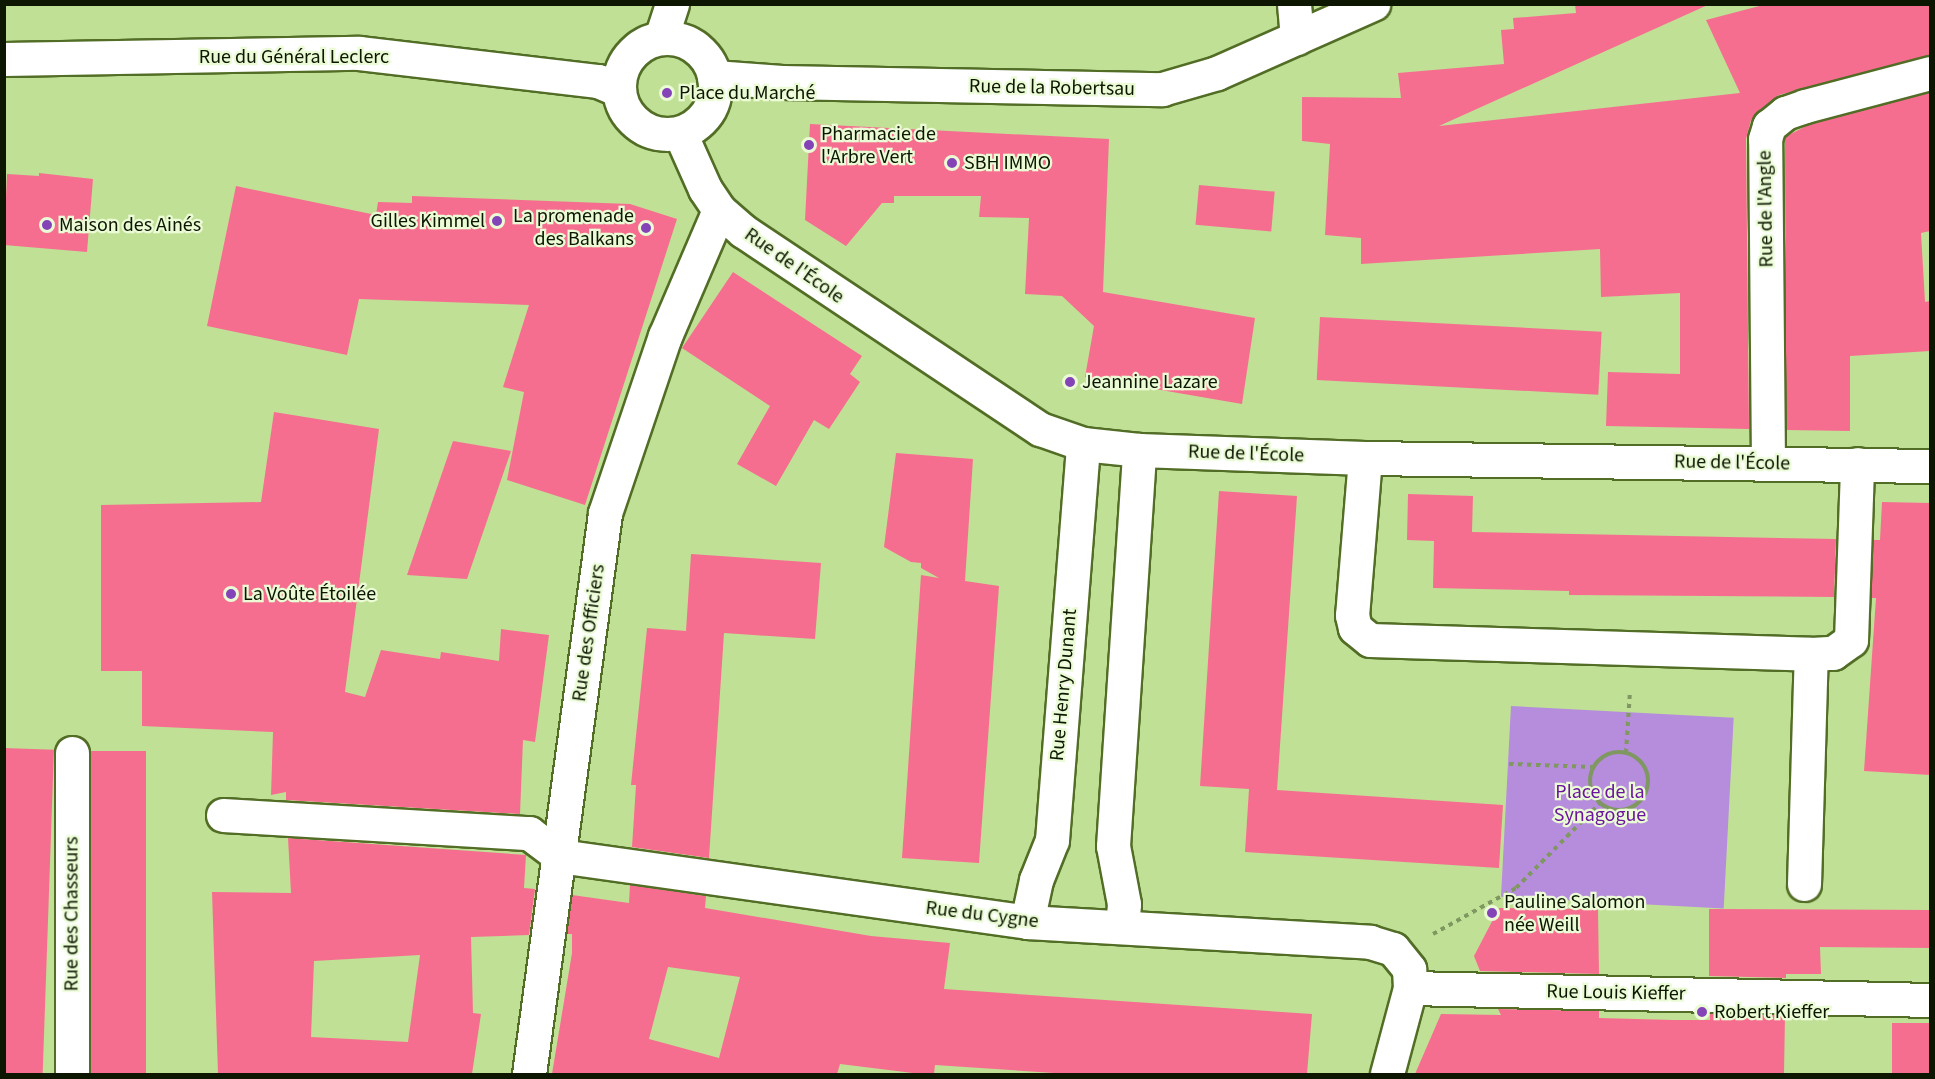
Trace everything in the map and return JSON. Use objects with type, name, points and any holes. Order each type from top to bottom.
[{"type":"street","points":[[662,38],[672,4]]},
{"type":"street","points":[[1294,4],[1297,38]]},
{"type":"street","name":"Rue de la Robertsau","points":[[714,77],[1161,89],[1217,73],[1372,4]]},
{"type":"street","points":[[662,38],[689,43],[710,63],[714,77],[712,105],[704,118],[680,133],[649,132],[636,124],[625,112],[617,89],[622,66],[632,52],[645,43],[662,38]]},
{"type":"street","name":"Rue du Général Leclerc","points":[[4,59],[359,53],[598,81],[617,89]]},
{"type":"street","name":"Rue de l'Angle","points":[[1768,464],[1765,139],[1769,126],[1785,113],[1805,106],[1930,73]]},
{"type":"street","name":"Rue de l'École","points":[[680,133],[719,210],[786,262],[1040,429],[1083,444],[1139,450],[1365,458],[1930,465]]},
{"type":"street","name":"Rue des Officiers","points":[[529,1074],[605,513],[664,336],[719,210]]},
{"type":"street","name":"Rue Henry Dunant","points":[[1027,922],[1036,880],[1052,840],[1083,444]]},
{"type":"street","points":[[1122,927],[1124,904],[1113,846],[1139,450]]},
{"type":"street","points":[[1365,458],[1352,615],[1362,636],[1381,641],[1811,654],[1833,653],[1851,640],[1857,464]]},
{"type":"street","points":[[1804,884],[1811,654]]},
{"type":"street","name":"Rue des Chasseurs","points":[[72,753],[72,1074]]},
{"type":"street","points":[[223,815],[529,833],[560,856]]},
{"type":"street","name":"Rue du Cygne","points":[[560,856],[1027,922],[1370,942],[1393,949],[1406,973]]},
{"type":"street","points":[[1387,1074],[1406,973]]},
{"type":"street","name":"Rue Louis Kieffer","points":[[1406,973],[1930,1000]]},
{"type":"path","points":[[1626,753],[1632,650]]},
{"type":"path","points":[[1626,753],[1646,769],[1648,787],[1644,796],[1628,808],[1609,808],[1600,803],[1590,785],[1593,767],[1608,754],[1626,753]]},
{"type":"path","points":[[1509,764],[1593,767]]},
{"type":"path","points":[[1406,973],[1444,925],[1516,888],[1600,803]]},
{"type":"green space","name":"Place de la Synagogue","points":[[1511,706],[1734,718],[1724,908],[1501,897]]},
{"type":"building","points":[[1575,4],[1710,4],[1439,126],[1740,93],[1706,20],[1767,4],[1930,4],[1930,55],[1779,95],[1751,120],[1746,139],[1749,429],[1606,426],[1608,372],[1680,374],[1680,293],[1601,297],[1600,249],[1361,264],[1361,238],[1325,235],[1330,144],[1302,141],[1302,97],[1401,98],[1398,73],[1504,64],[1501,30],[1514,29],[1513,18],[1576,13]]},
{"type":"building","points":[[1930,92],[1930,231],[1921,233],[1925,302],[1930,301],[1930,351],[1850,356],[1850,431],[1786,430],[1785,137],[1810,124]]},
{"type":"building","points":[[810,124],[1109,139],[1103,292],[1255,318],[1242,404],[1085,377],[1094,326],[1062,296],[1025,294],[1029,218],[979,217],[981,196],[894,196],[894,203],[882,203],[846,246],[805,220]]},
{"type":"building","name":"Maison des Ainés","points":[[39,173],[93,179],[87,252],[4,245],[7,174],[39,176]]},
{"type":"building","points":[[1199,185],[1275,192],[1271,231],[1196,225]]},
{"type":"building","points":[[236,186],[376,215],[378,202],[412,203],[412,196],[630,204],[677,219],[585,505],[507,480],[524,392],[503,387],[529,305],[359,299],[347,355],[207,326]]},
{"type":"building","points":[[733,272],[862,356],[850,374],[860,382],[829,429],[814,420],[776,486],[737,464],[770,406],[682,348]]},
{"type":"building","points":[[1320,317],[1602,332],[1598,395],[1317,380]]},
{"type":"building","name":"La Voûte Étoilée","points":[[274,412],[379,429],[345,692],[365,697],[381,650],[440,659],[441,652],[499,661],[501,629],[549,635],[535,742],[523,740],[520,814],[286,800],[286,792],[271,795],[273,732],[142,726],[142,671],[101,671],[101,505],[261,502]]},
{"type":"building","points":[[453,441],[511,451],[467,579],[407,575]]},
{"type":"building","points":[[896,453],[973,459],[965,581],[999,586],[979,863],[902,858],[921,575],[939,578],[921,568],[921,563],[911,562],[884,547]]},
{"type":"building","points":[[1219,491],[1297,496],[1277,790],[1503,805],[1499,868],[1245,852],[1249,789],[1200,786]]},
{"type":"building","points":[[1408,494],[1473,496],[1472,532],[1836,539],[1834,597],[1569,595],[1569,591],[1433,588],[1434,541],[1407,540]]},
{"type":"building","points":[[1882,502],[1930,503],[1930,775],[1864,771],[1876,598],[1871,598],[1873,540],[1880,540]]},
{"type":"building","points":[[691,554],[821,563],[815,639],[724,633],[709,858],[632,847],[636,785],[631,785],[647,628],[686,631]]},
{"type":"building","points":[[4,748],[54,750],[43,1074],[4,1074]]},
{"type":"building","points":[[90,751],[146,751],[146,1074],[90,1074]]},
{"type":"building","points":[[288,838],[526,855],[524,888],[535,889],[529,935],[471,937],[473,1013],[481,1014],[472,1074],[218,1074],[212,892],[291,893]],"holes":[[[420,955],[408,1042],[311,1037],[314,961]]]},
{"type":"building","points":[[630,885],[706,896],[705,908],[871,936],[950,943],[944,989],[1312,1014],[1307,1074],[1069,1074],[935,1065],[934,1074],[921,1074],[840,1064],[837,1074],[552,1074],[572,953],[572,934],[567,934],[572,895],[629,903]],"holes":[[[668,967],[740,977],[719,1058],[649,1039]]]},
{"type":"building","points":[[1499,908],[1598,909],[1599,974],[1480,971],[1474,956]]},
{"type":"building","points":[[1709,909],[1930,910],[1930,948],[1820,947],[1821,974],[1786,974],[1786,978],[1709,976]]},
{"type":"building","points":[[1498,1009],[1599,1011],[1599,1018],[1674,1020],[1710,1020],[1710,1014],[1785,1015],[1784,1074],[1415,1074],[1441,1014],[1501,1015]]},
{"type":"building","points":[[1892,1023],[1930,1023],[1930,1074],[1892,1074]]},
{"type":"place","name":"Place du Marché","points":[[667,93]]},
{"type":"place","name":"Pharmacie de l'Arbre Vert","points":[[809,145]]},
{"type":"place","name":"SBH IMMO","points":[[952,163]]},
{"type":"place","name":"Gilles Kimmel","points":[[497,221]]},
{"type":"place","name":"Maison des Ainés","points":[[47,225]]},
{"type":"place","name":"La promenade des Balkans","points":[[646,228]]},
{"type":"place","name":"Jeannine Lazare","points":[[1070,382]]},
{"type":"place","name":"La Voûte Étoilée","points":[[231,594]]},
{"type":"place","name":"Pauline Salomon née Weill","points":[[1492,913]]},
{"type":"place","name":"Robert Kieffer","points":[[1702,1012]]}]
